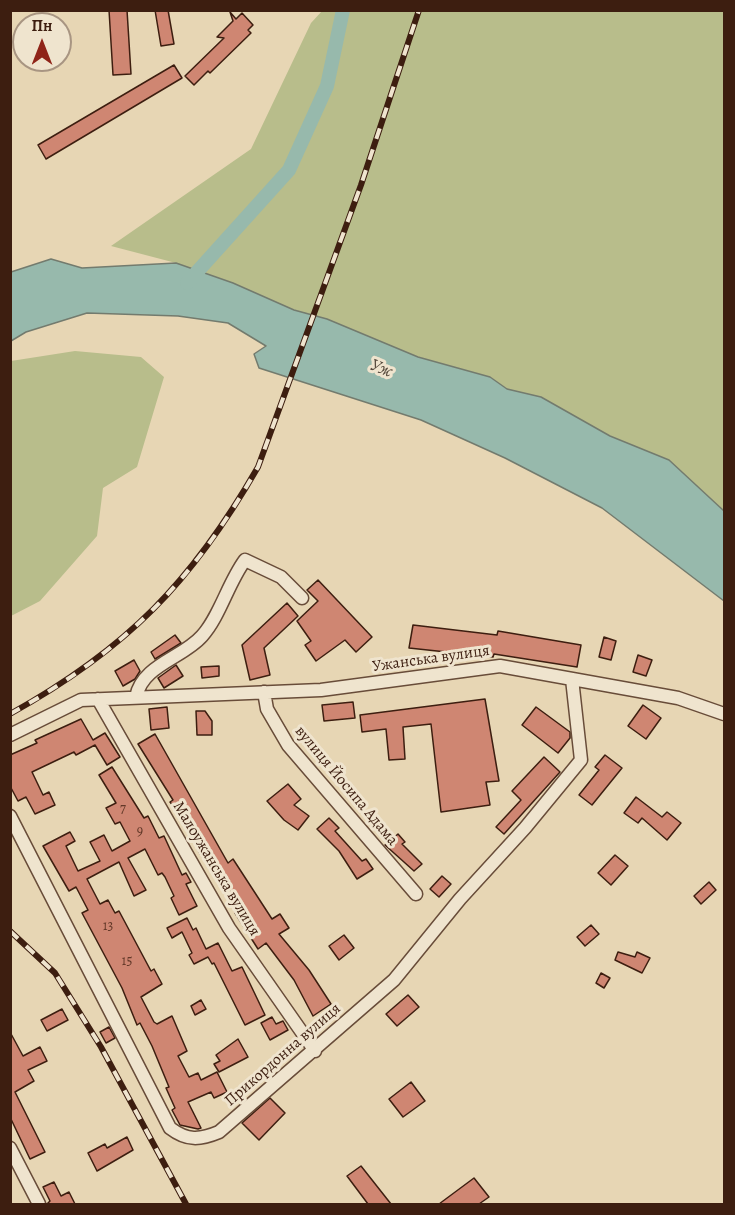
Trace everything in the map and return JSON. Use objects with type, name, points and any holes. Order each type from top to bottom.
[{"type":"street","points":[[136,697],[138,687],[159,665],[202,637],[245,560],[280,577],[302,598]]},
{"type":"street","name":"Ужанська вулиця","points":[[10,735],[81,700],[321,690],[500,666],[678,698],[724,714]]},
{"type":"street","name":"Прикордонна вулиця","points":[[10,816],[170,1128],[180,1136],[196,1139],[219,1132],[394,980],[460,899],[525,828],[581,760],[572,679]]},
{"type":"street","name":"вулиця Йосипа Адама","points":[[264,692],[267,709],[288,745],[416,894]]},
{"type":"street","name":"Малоужанська вулиця","points":[[98,699],[229,928],[315,1051]]},
{"type":"street","points":[[10,1148],[39,1204]]},
{"type":"green space","points":[[322,11],[724,11],[724,511],[669,460],[610,436],[541,397],[507,389],[490,377],[418,357],[327,319],[294,310],[233,283],[176,263],[111,246],[251,149],[311,23]]},
{"type":"green space","points":[[75,351],[141,357],[164,377],[137,467],[103,488],[97,536],[40,601],[11,616],[11,361]]},
{"type":"water","name":"Уж","points":[[51,259],[82,268],[176,263],[233,283],[294,310],[327,319],[418,357],[490,377],[507,389],[541,397],[610,436],[669,460],[724,511],[724,601],[602,508],[505,458],[421,420],[259,368],[254,354],[266,346],[228,323],[178,316],[87,313],[26,332],[11,341],[11,272]]},
{"type":"building","points":[[109,10],[127,10],[131,74],[113,75]]},
{"type":"building","points":[[155,10],[168,10],[174,44],[161,46]]},
{"type":"building","points":[[230,12],[236,19],[242,13],[253,25],[248,30],[251,33],[210,73],[208,71],[194,85],[185,76],[224,38],[217,37],[233,21]]},
{"type":"building","points":[[174,65],[182,78],[46,159],[38,145]]},
{"type":"building","points":[[318,580],[372,637],[356,652],[345,640],[316,661],[305,645],[311,641],[297,621],[318,601],[307,590]]},
{"type":"building","points":[[287,603],[298,616],[264,648],[270,675],[250,680],[242,645]]},
{"type":"building","points":[[413,625],[497,635],[498,631],[581,645],[577,667],[494,654],[493,657],[409,648]]},
{"type":"building","points":[[175,635],[181,643],[155,659],[151,652]]},
{"type":"building","points":[[604,637],[616,641],[611,660],[599,657]]},
{"type":"building","points":[[638,655],[652,660],[646,676],[633,672]]},
{"type":"building","points":[[134,660],[140,671],[135,679],[123,686],[115,671]]},
{"type":"building","points":[[176,665],[183,676],[164,688],[158,678]]},
{"type":"building","points":[[219,666],[219,676],[202,678],[201,667]]},
{"type":"building","points":[[485,699],[499,781],[486,782],[490,805],[441,812],[431,724],[403,727],[405,759],[389,760],[386,729],[362,732],[360,715]]},
{"type":"building","points":[[353,702],[355,718],[324,721],[322,705]]},
{"type":"building","points":[[643,705],[661,718],[646,739],[628,726]]},
{"type":"building","points":[[167,707],[169,728],[151,730],[149,709]]},
{"type":"building","points":[[536,707],[570,732],[570,738],[558,753],[522,725]]},
{"type":"building","points":[[196,711],[205,711],[212,721],[212,735],[197,735]]},
{"type":"building","points":[[81,719],[93,740],[105,733],[120,757],[107,765],[95,745],[76,755],[74,752],[32,772],[43,795],[49,792],[55,805],[35,814],[26,797],[18,801],[10,786],[10,755],[37,743],[35,740]]},
{"type":"building","points":[[155,734],[228,863],[233,859],[272,919],[280,914],[289,928],[279,934],[309,970],[331,1004],[313,1016],[294,980],[266,943],[258,949],[235,913],[240,909],[230,894],[232,892],[215,869],[213,871],[200,854],[181,816],[170,802],[173,800],[138,744]]},
{"type":"building","points":[[605,755],[622,768],[592,805],[579,795],[599,770],[595,767]]},
{"type":"building","points":[[544,757],[560,772],[504,834],[496,827],[521,800],[512,791]]},
{"type":"building","points":[[112,767],[144,818],[148,816],[159,838],[164,836],[182,875],[186,873],[191,882],[186,884],[197,906],[179,915],[171,898],[174,896],[165,877],[162,873],[158,875],[145,849],[128,858],[146,890],[134,896],[119,862],[87,879],[100,904],[108,900],[115,913],[119,911],[151,971],[154,969],[162,984],[141,997],[157,1024],[172,1016],[187,1051],[178,1056],[189,1077],[198,1073],[201,1080],[217,1072],[227,1092],[214,1098],[211,1092],[188,1102],[201,1128],[198,1129],[180,1125],[172,1110],[175,1108],[166,1088],[169,1087],[152,1046],[140,1023],[137,1025],[122,988],[82,913],[88,910],[76,887],[69,891],[43,846],[70,832],[75,841],[66,846],[78,871],[100,861],[90,842],[104,835],[112,851],[130,841],[120,822],[115,824],[106,808],[116,803],[99,775]]},
{"type":"building","points":[[288,784],[301,799],[294,805],[309,816],[298,830],[284,820],[267,801]]},
{"type":"building","points":[[636,797],[662,817],[667,812],[681,823],[667,840],[642,818],[638,823],[624,813]]},
{"type":"building","points":[[329,818],[339,828],[335,831],[362,861],[366,859],[373,869],[357,879],[339,851],[317,829]]},
{"type":"building","points":[[398,834],[405,842],[402,844],[422,864],[414,871],[385,845]]},
{"type":"building","points":[[615,855],[628,866],[611,885],[598,873]]},
{"type":"building","points":[[442,876],[451,884],[439,897],[430,889]]},
{"type":"building","points":[[709,882],[716,890],[701,904],[694,896]]},
{"type":"building","points":[[187,918],[193,930],[196,928],[206,949],[218,943],[232,971],[242,967],[265,1015],[245,1025],[214,963],[212,964],[208,957],[194,964],[189,955],[192,953],[182,932],[172,938],[167,928]]},
{"type":"building","points":[[591,925],[599,934],[585,946],[577,937]]},
{"type":"building","points":[[344,935],[354,948],[339,960],[329,946]]},
{"type":"building","points":[[618,952],[635,957],[637,952],[650,958],[642,973],[615,960]]},
{"type":"building","points":[[601,973],[610,978],[604,988],[596,983]]},
{"type":"building","points":[[408,995],[419,1007],[397,1026],[386,1014]]},
{"type":"building","points":[[201,1000],[206,1009],[195,1015],[191,1006]]},
{"type":"building","points":[[62,1009],[68,1020],[47,1031],[41,1020]]},
{"type":"building","points":[[272,1017],[276,1024],[283,1021],[288,1030],[270,1040],[261,1023]]},
{"type":"building","points":[[109,1027],[115,1038],[106,1043],[100,1032]]},
{"type":"building","points":[[10,1032],[23,1056],[40,1047],[47,1061],[28,1070],[34,1081],[15,1092],[45,1152],[30,1159],[10,1117]]},
{"type":"building","points":[[238,1039],[248,1057],[219,1072],[214,1064],[220,1061],[216,1055]]},
{"type":"building","points":[[411,1082],[425,1101],[403,1117],[389,1099]]},
{"type":"building","points":[[270,1098],[285,1113],[259,1140],[242,1123]]},
{"type":"building","points":[[127,1137],[133,1150],[97,1171],[88,1153],[105,1144],[107,1148]]},
{"type":"building","points":[[361,1166],[391,1204],[368,1204],[347,1176]]},
{"type":"building","points":[[474,1178],[489,1197],[479,1204],[439,1204]]},
{"type":"building","points":[[54,1182],[61,1196],[69,1192],[75,1204],[47,1204],[50,1201],[43,1187]]},
{"type":"waterway","points":[[187,283],[289,170],[327,86],[343,10]]},
{"type":"railway","points":[[10,714],[89,664],[153,609],[208,545],[258,467],[361,185],[419,10]]},
{"type":"railway","points":[[10,931],[55,973],[101,1047],[186,1204]]}]
